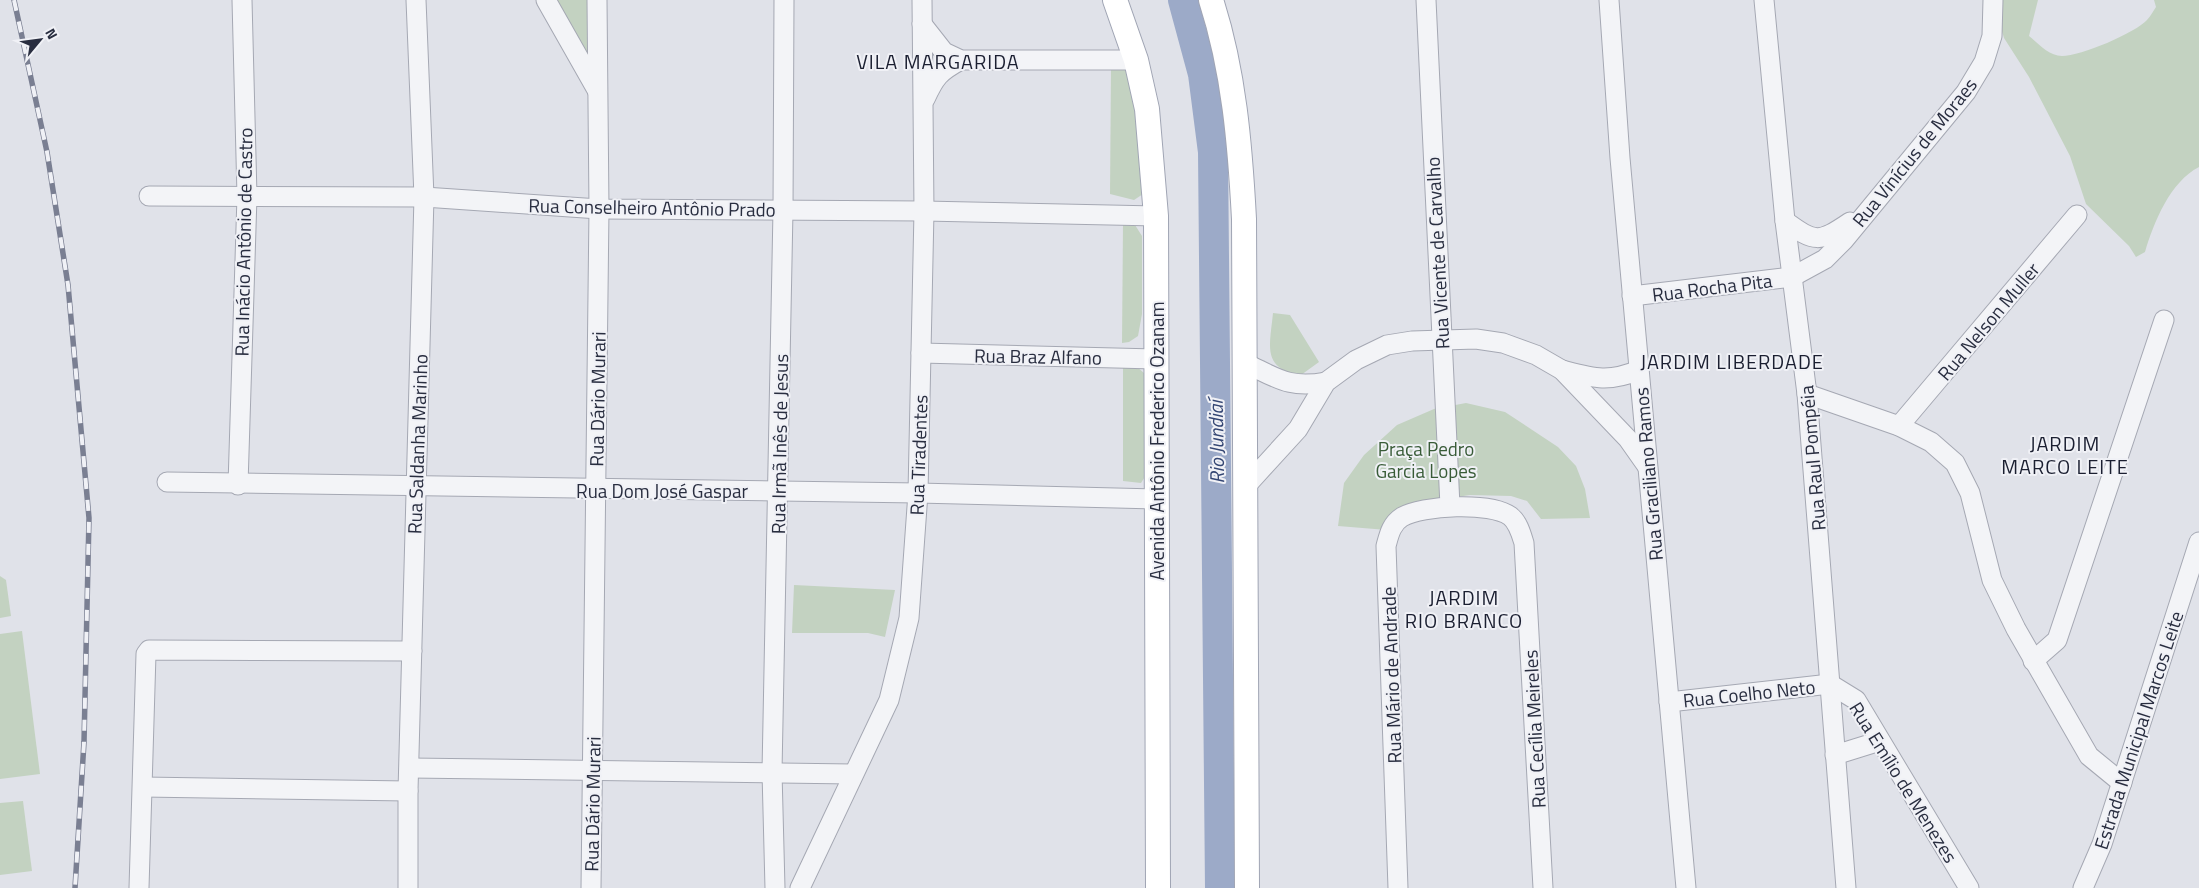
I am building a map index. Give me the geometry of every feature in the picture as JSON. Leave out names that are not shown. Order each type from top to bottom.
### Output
[{"type":"main road","name":"Avenida Antônio Frederico Ozanam","points":[[1115,0],[1136,60],[1147,109],[1156,216],[1158,888]]},
{"type":"main road","points":[[1210,0],[1231,77],[1240,151],[1244,219],[1247,888]]},
{"type":"street","name":"Rua Inácio Antônio de Castro","points":[[238,485],[247,196],[242,0]]},
{"type":"street","name":"Rua Saldanha Marinho","points":[[408,888],[408,791],[424,197],[416,0]]},
{"type":"street","points":[[546,0],[598,92]]},
{"type":"street","name":"Rua Dário Murari","points":[[591,888],[599,209],[597,0]]},
{"type":"street","name":"Rua Irmã Inês de Jesus","points":[[775,888],[772,772],[783,210],[784,0]]},
{"type":"street","name":"Rua Tiradentes","points":[[800,888],[852,774],[889,700],[907,627],[918,493],[924,211],[922,0]]},
{"type":"street","name":"Rua Vicente de Carvalho","points":[[1426,0],[1450,506]]},
{"type":"street","name":"Rua Graciliano Ramos","points":[[1610,0],[1620,158],[1686,888]]},
{"type":"street","name":"Rua Raul Pompéia","points":[[1764,0],[1785,221],[1807,394],[1846,888]]},
{"type":"street","name":"Rua Vinícius de Moraes","points":[[1792,277],[1825,259],[1870,209],[1966,92],[1984,62],[1992,36],[1993,0]]},
{"type":"street","points":[[922,24],[944,52],[961,60],[1136,60]]},
{"type":"street","points":[[923,103],[934,79],[942,71],[961,60]]},
{"type":"street","name":"Rua Conselheiro Antônio Prado","points":[[149,196],[424,197],[599,209],[924,211],[1156,216]]},
{"type":"street","points":[[1785,221],[1806,236],[1815,239],[1825,238],[1870,209]]},
{"type":"street","name":"Rua Nelson Muller","points":[[1899,426],[2077,215]]},
{"type":"street","name":"Rua Rocha Pita","points":[[1632,296],[1792,277]]},
{"type":"street","points":[[2033,660],[2057,640],[2164,320]]},
{"type":"street","points":[[1246,486],[1298,429],[1326,382],[1356,360],[1387,345],[1476,339],[1503,343],[1536,355],[1562,370],[1598,379],[1611,379],[1639,370]]},
{"type":"street","name":"Rua Braz Alfano","points":[[921,353],[1155,359]]},
{"type":"street","points":[[1245,363],[1292,385],[1305,386],[1326,382]]},
{"type":"street","points":[[1562,370],[1628,439],[1647,466]]},
{"type":"street","points":[[1807,394],[1899,426],[1931,442],[1955,463],[1970,492],[1992,580],[2033,660],[2089,756],[2122,783]]},
{"type":"street","name":"Rua Dom José Gaspar","points":[[167,482],[416,488],[918,493],[1156,499]]},
{"type":"street","name":"Rua Mário de Andrade","points":[[1398,888],[1386,546],[1390,528],[1400,518],[1416,511],[1450,506]]},
{"type":"street","name":"Rua Cecília Meireles","points":[[1450,506],[1502,511],[1512,516],[1519,527],[1524,542],[1543,888]]},
{"type":"street","name":"Estrada Municipal Marcos Leite","points":[[2083,888],[2102,844],[2199,542]]},
{"type":"street","points":[[140,888],[146,654],[149,650],[155,648],[412,651]]},
{"type":"street","name":"Rua Coelho Neto","points":[[1669,702],[1830,684]]},
{"type":"street","name":"Rua Emílio de Menezes","points":[[1830,684],[1856,700],[1969,888]]},
{"type":"street","points":[[1835,755],[1880,741]]},
{"type":"street","points":[[410,768],[852,774]]},
{"type":"street","points":[[143,787],[408,791]]},
{"type":"green space","points":[[557,0],[591,0],[589,60]]},
{"type":"green space","points":[[1997,0],[2038,0],[2029,36],[2048,52],[2062,56],[2094,48],[2120,37],[2141,25],[2150,17],[2156,7],[2154,0],[2199,0],[2199,167],[2180,182],[2164,204],[2145,252],[2136,257],[2129,246],[2086,204],[2070,156],[2029,77],[2004,38],[1997,15]]},
{"type":"green space","points":[[1111,66],[1125,70],[1131,76],[1140,124],[1143,194],[1134,200],[1110,194]]},
{"type":"green space","points":[[1123,224],[1135,225],[1142,236],[1142,314],[1138,336],[1129,342],[1122,343]]},
{"type":"green space","points":[[1273,313],[1290,315],[1319,362],[1301,375],[1288,372],[1279,367],[1274,361],[1270,345]]},
{"type":"green space","points":[[1123,367],[1137,367],[1144,373],[1146,475],[1141,483],[1123,481]]},
{"type":"green space","name":"Praça Pedro Garcia Lopes","points":[[1466,403],[1505,412],[1558,447],[1576,466],[1585,489],[1590,518],[1541,519],[1527,501],[1511,496],[1470,495],[1423,502],[1387,530],[1338,526],[1344,483],[1364,455],[1397,425],[1434,409]]},
{"type":"green space","points":[[0,576],[6,580],[11,616],[0,618]]},
{"type":"green space","points":[[794,585],[895,590],[885,637],[868,633],[792,633]]},
{"type":"green space","points":[[22,631],[40,774],[0,779],[0,634]]},
{"type":"green space","points":[[23,801],[32,871],[0,875],[0,803]]},
{"type":"waterway","name":"Rio Jundiaí","points":[[1183,0],[1203,74],[1213,152],[1220,888]]},
{"type":"railway","points":[[14,0],[47,152],[68,285],[89,518],[84,742],[75,888]]},
{"type":"district","name":"VILA MARGARIDA","points":[[938,61]]},
{"type":"district","name":"JARDIM LIBERDADE","points":[[1732,361]]},
{"type":"district","name":"JARDIM MARCO LEITE","points":[[2065,454]]},
{"type":"district","name":"JARDIM RIO BRANCO","points":[[1464,608]]}]
